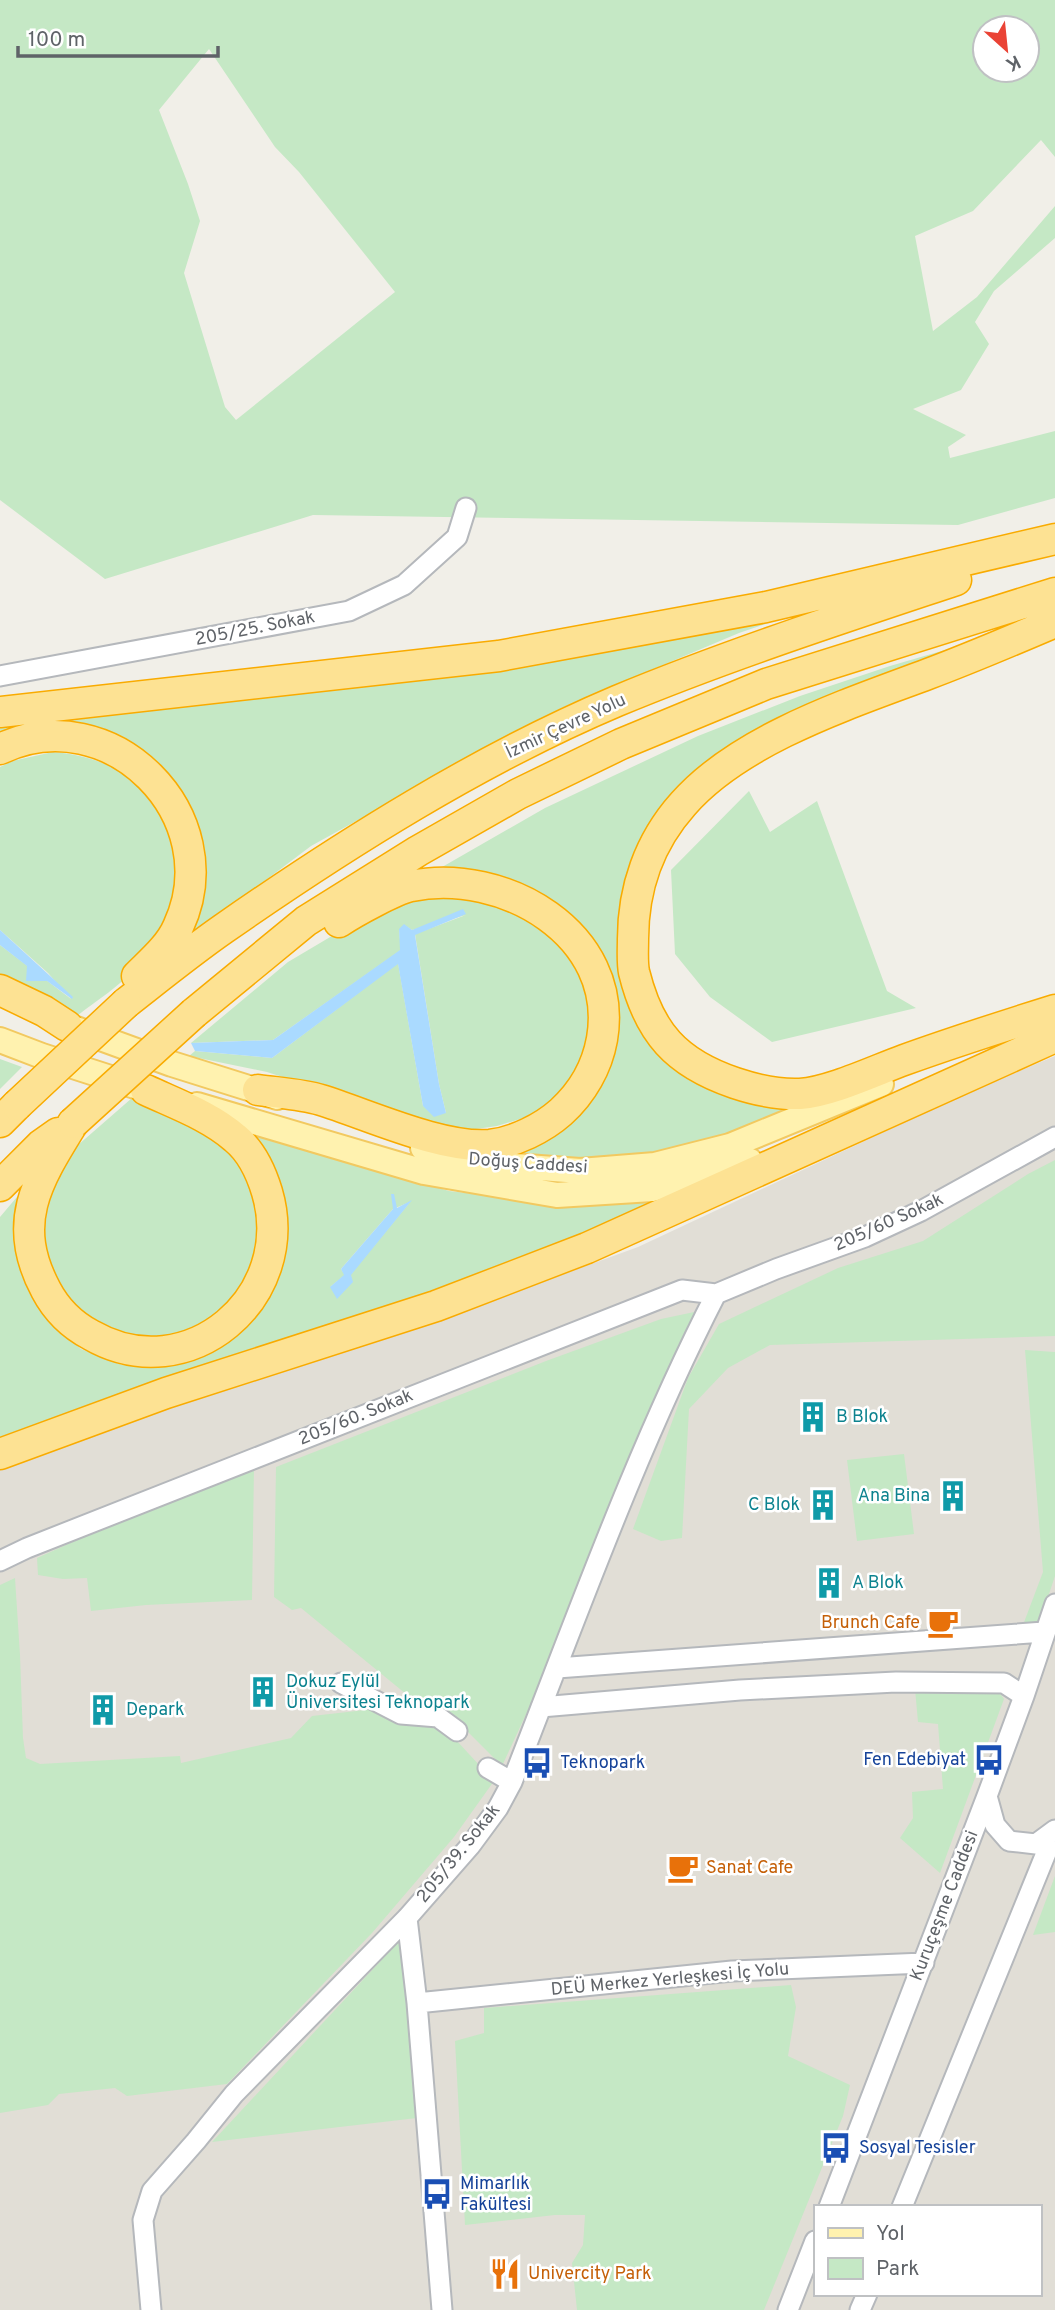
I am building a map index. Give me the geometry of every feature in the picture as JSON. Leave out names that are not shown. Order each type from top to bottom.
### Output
[{"type":"highway","points":[[0,712],[499,656],[766,607],[1055,539]]},
{"type":"highway","name":"İzmir Çevre Yolu","points":[[6,1113],[126,1003],[221,930],[429,797],[514,750],[615,702],[758,646],[1055,547]]},
{"type":"highway","points":[[0,1186],[41,1145],[73,1123],[194,1013],[306,920],[518,794],[621,744],[766,684],[1055,593]]},
{"type":"highway","points":[[1055,622],[960,662],[833,710],[734,758],[683,803],[657,839],[641,874],[633,916],[633,968],[643,1007],[660,1035],[684,1059],[708,1074],[757,1091],[803,1094],[829,1088],[940,1047],[1055,1010]]},
{"type":"highway","points":[[0,749],[14,743],[50,736],[87,740],[122,755],[145,771],[161,787],[176,812],[187,836],[190,895],[178,929],[132,982],[126,1003]]},
{"type":"highway","points":[[194,1013],[351,914],[410,887],[464,883],[507,893],[535,907],[561,926],[583,951],[603,997],[605,1023],[600,1050],[590,1075],[574,1100],[551,1121],[520,1137],[491,1145],[458,1143],[318,1099],[258,1090]]},
{"type":"highway","points":[[0,990],[44,1011],[67,1026]]},
{"type":"highway","points":[[0,1454],[166,1393],[436,1306],[587,1248],[1055,1037]]},
{"type":"highway","points":[[73,1123],[37,1186],[30,1210],[32,1257],[49,1295],[63,1314],[83,1331],[105,1343],[129,1351],[154,1353],[201,1341],[221,1329],[240,1312],[257,1289],[274,1234],[271,1204],[263,1178],[250,1154],[236,1138],[212,1121],[146,1090]]},
{"type":"main road","name":"Doğuş Caddesi","points":[[0,1005],[172,1064],[258,1090],[373,1133],[474,1163],[580,1171],[655,1165],[730,1146],[1000,1037],[1055,1020]]},
{"type":"main road","name":"Doğuş Caddesi","points":[[0,1040],[146,1090],[424,1172],[557,1195],[652,1189],[729,1170],[992,1058],[1055,1037]]},
{"type":"street","name":"205/25. Sokak","points":[[0,676],[349,611],[404,585],[457,537],[466,508]]},
{"type":"street","name":"205/60 Sokak","points":[[716,1294],[865,1237],[921,1212],[1055,1137]]},
{"type":"street","name":"205/60. Sokak","points":[[0,1561],[27,1548],[682,1290],[716,1294]]},
{"type":"street","name":"205/39. Sokak","points":[[150,2310],[143,2220],[152,2190],[234,2094],[407,1917],[470,1846],[498,1808],[512,1782],[611,1531],[685,1355],[716,1294]]},
{"type":"street","name":"Kuruçeşme Caddesi","points":[[830,2205],[987,1796],[1055,1604]]},
{"type":"street","points":[[557,1668],[1044,1632]]},
{"type":"street","points":[[541,1707],[740,1690],[896,1682],[1003,1683],[1024,1696]]},
{"type":"street","points":[[341,1683],[401,1714],[438,1717],[457,1731]]},
{"type":"street","points":[[488,1768],[512,1782]]},
{"type":"street","points":[[987,1796],[995,1825],[1009,1840],[1036,1844],[1055,1830]]},
{"type":"street","points":[[903,2205],[1055,1830]]},
{"type":"street","points":[[407,1917],[417,2003],[442,2310]]},
{"type":"street","name":"DEÜ Merkez Yerleşkesi İç Yolu","points":[[417,2003],[732,1972],[924,1963]]},
{"type":"street","points":[[788,2310],[814,2244]]},
{"type":"shaded area","points":[[1055,1056],[1055,2310],[0,2310],[0,1468],[132,1417],[479,1305],[638,1247],[961,1096]]},
{"type":"green space","points":[[0,0],[1055,0],[1055,157],[1041,140],[973,211],[915,236],[933,331],[977,297],[1055,206],[1055,238],[994,291],[975,322],[989,344],[961,390],[913,409],[966,435],[948,447],[950,458],[1055,431],[1055,498],[958,525],[313,515],[105,579],[0,500]],"holes":[[[209,49],[275,147],[299,172],[395,292],[236,420],[225,407],[184,273],[200,221],[159,110]]]},
{"type":"green space","points":[[827,603],[739,633],[561,708],[311,846],[184,942],[192,831],[101,742],[0,745],[0,725]]},
{"type":"green space","points":[[1055,618],[715,764],[623,918],[684,1072],[730,1098],[772,1105],[823,1102],[678,1156],[565,1162],[500,1161],[507,1150],[610,1039],[558,916],[423,878],[545,808],[698,736],[800,696],[890,666]]},
{"type":"green space","points":[[53,752],[95,760],[114,768],[145,791],[167,825],[179,867],[175,905],[151,946],[123,980],[77,1016],[0,982],[0,945],[71,999],[48,973],[0,930],[0,767],[12,761]]},
{"type":"green space","points":[[749,791],[770,832],[817,801],[887,991],[916,1008],[772,1042],[710,997],[675,954],[671,870]]},
{"type":"green space","points":[[421,895],[498,902],[558,940],[579,968],[592,1009],[587,1051],[574,1077],[550,1104],[530,1116],[497,1126],[462,1131],[424,1123],[267,1072],[189,1056],[195,1051],[272,1058],[398,963],[423,1106],[446,1113],[415,934],[466,915],[412,930],[404,925],[399,930],[401,950],[273,1040],[191,1043],[288,962],[369,914]]},
{"type":"green space","points":[[0,1059],[22,1067],[0,1089]]},
{"type":"green space","points":[[132,1098],[161,1106],[227,1143],[251,1173],[262,1210],[248,1285],[222,1315],[189,1334],[151,1341],[80,1318],[39,1259],[42,1187],[62,1159]]},
{"type":"green space","points":[[235,1127],[449,1191],[559,1203],[729,1178],[581,1245],[0,1442],[0,1217],[22,1191],[22,1259],[30,1291],[48,1320],[81,1349],[122,1365],[160,1366],[195,1359],[221,1344],[279,1260]],"holes":[[[410,1202],[350,1275],[330,1287],[345,1275],[341,1269],[393,1209]]]},
{"type":"green space","points":[[1055,1160],[1055,1336],[770,1345],[728,1368],[689,1409],[682,1538],[661,1541],[633,1529],[688,1378],[719,1324],[838,1268],[923,1241],[1028,1174]]},
{"type":"green space","points":[[699,1311],[659,1389],[535,1695],[502,1766],[450,1714],[406,1694],[301,1608],[292,1610],[274,1597],[276,1467],[546,1361],[661,1319]]},
{"type":"green space","points":[[1025,1350],[1055,1352],[1055,1576],[1038,1627],[1023,1625],[1043,1572]]},
{"type":"green space","points":[[904,1454],[914,1534],[857,1541],[847,1460]]},
{"type":"green space","points":[[254,1467],[252,1600],[146,1605],[91,1611],[87,1578],[63,1579],[38,1575],[37,1558],[155,1505]]},
{"type":"green space","points":[[15,1578],[23,1738],[26,1758],[40,1764],[180,1756],[181,1763],[291,1738],[312,1716],[374,1709],[444,1727],[494,1781],[454,1837],[372,1933],[227,2084],[127,2096],[115,2088],[59,2094],[48,2105],[0,2113],[0,1585]]},
{"type":"green space","points":[[915,1689],[999,1692],[1004,1699],[940,1873],[900,1838],[913,1818],[912,1792],[943,1789],[938,1724],[918,1722]]},
{"type":"green space","points":[[1055,1876],[1055,1932],[1033,1935]]},
{"type":"green space","points":[[401,1939],[417,2118],[212,2142]]},
{"type":"green space","points":[[791,1985],[796,2007],[788,2056],[850,2085],[843,2116],[764,2310],[577,2310],[572,2263],[583,2245],[585,2215],[555,2215],[465,2225],[455,2041],[484,2033],[484,2008]]},
{"type":"water","points":[[463,909],[466,914],[415,935],[446,1113],[434,1117],[423,1106],[398,964],[272,1058],[195,1051],[191,1043],[273,1040],[400,950],[399,929],[404,924],[412,930]]},
{"type":"water","points":[[0,930],[73,997],[72,999],[47,981],[26,981],[27,966],[0,945]]},
{"type":"water","points":[[391,1194],[394,1194],[397,1208],[412,1200],[351,1275],[353,1282],[337,1299],[330,1287],[344,1275],[341,1269],[393,1209]]},
{"type":"place","name":"B Blok","points":[[813,1417]]},
{"type":"place","name":"Ana Bina","points":[[953,1496]]},
{"type":"place","name":"C Blok","points":[[823,1505]]},
{"type":"place","name":"A Blok","points":[[829,1583]]},
{"type":"place","name":"Brunch Cafe","points":[[943,1623]]},
{"type":"place","name":"Dokuz Eylül Üniversitesi Teknopark","points":[[263,1692]]},
{"type":"place","name":"Depark","points":[[103,1710]]},
{"type":"place","name":"Fen Edebiyat","points":[[989,1760]]},
{"type":"place","name":"Teknopark","points":[[537,1763]]},
{"type":"place","name":"Sanat Cafe","points":[[683,1868]]},
{"type":"place","name":"Sosyal Tesisler","points":[[836,2148]]},
{"type":"place","name":"Mimarlık Fakültesi","points":[[437,2194]]},
{"type":"place","name":"Univercity Park","points":[[505,2274]]}]
